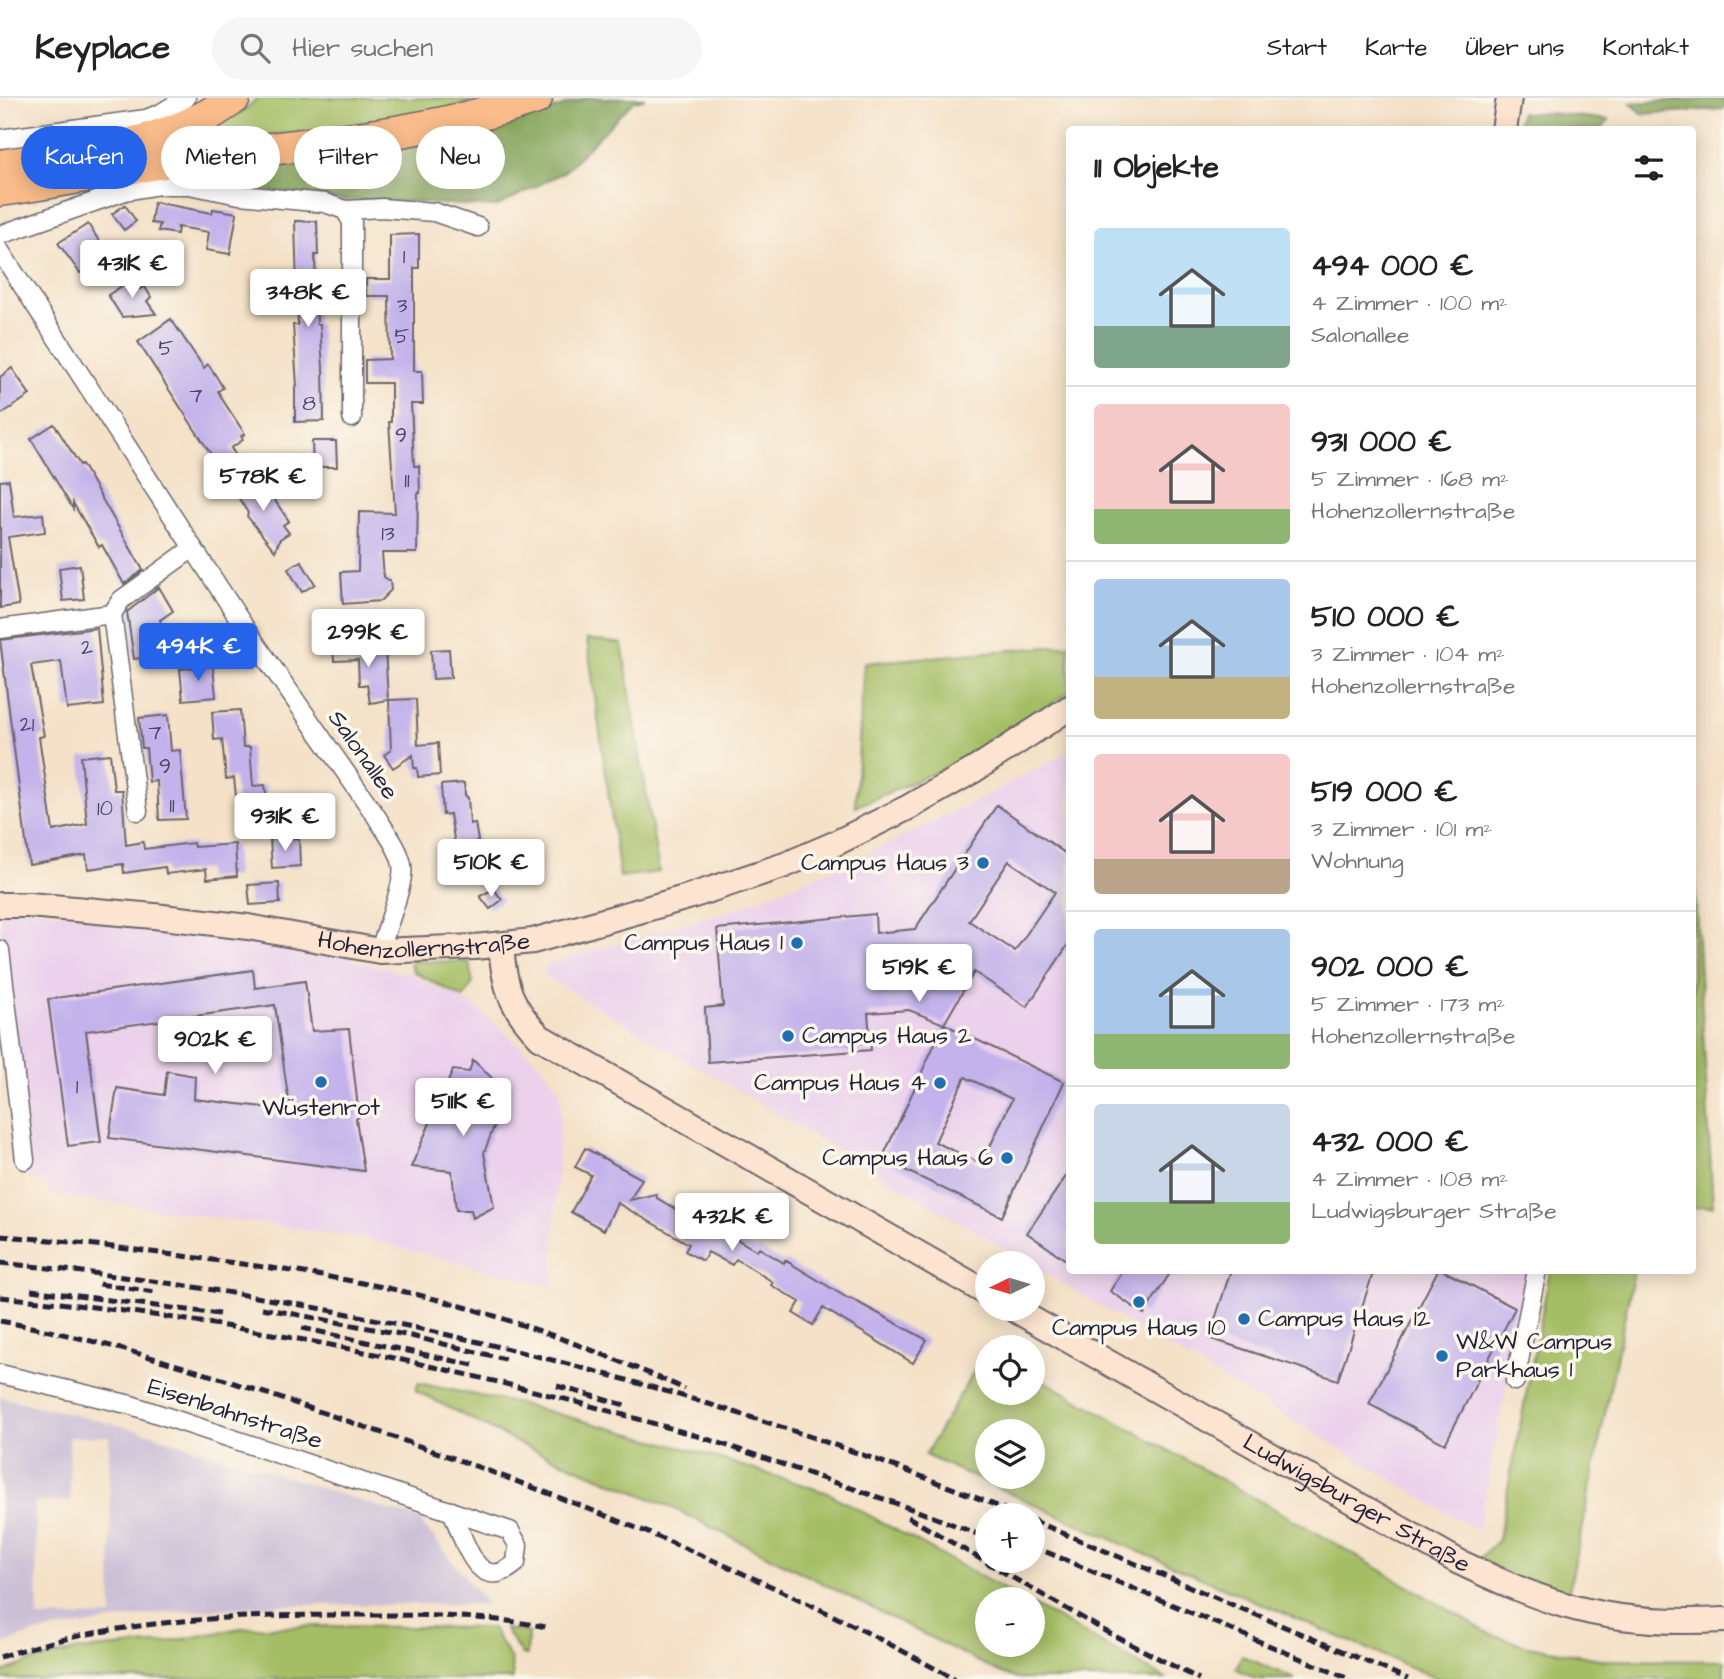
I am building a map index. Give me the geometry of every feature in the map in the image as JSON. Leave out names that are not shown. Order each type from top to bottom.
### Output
[{"type":"highway","points":[[0,166],[158,136],[192,123],[234,98]]},
{"type":"highway","points":[[0,190],[177,160],[332,142],[438,124],[536,98]]},
{"type":"main road","points":[[1505,126],[1509,98]]},
{"type":"main road","name":"Hohenzollernstraße","points":[[0,905],[29,905],[195,920],[373,950],[501,945],[533,941],[688,897],[785,865],[834,844],[974,771],[1066,710]]},
{"type":"main road","points":[[501,945],[510,999],[540,1037],[975,1286]]},
{"type":"main road","name":"Ludwigsburger Straße","points":[[1035,1321],[1459,1562],[1513,1587],[1566,1605],[1638,1619],[1724,1620]]},
{"type":"street","points":[[0,139],[146,119],[186,98]]},
{"type":"street","points":[[0,235],[125,191],[160,185],[190,185],[239,195],[325,203],[345,209],[382,208],[435,212],[478,227]]},
{"type":"street","points":[[345,209],[352,222],[352,418]]},
{"type":"street","name":"Salonallee","points":[[0,251],[192,548],[392,842],[402,865],[402,882],[373,950]]},
{"type":"street","points":[[138,811],[112,614],[121,600],[192,548]]},
{"type":"street","points":[[0,629],[112,614]]},
{"type":"street","points":[[0,950],[24,1160]]},
{"type":"street","points":[[1515,1381],[1536,1274]]},
{"type":"street","name":"Eisenbahnstraße","points":[[0,1374],[131,1405],[452,1511]]},
{"type":"shaded area","points":[[1066,753],[1066,1274],[1528,1274],[1478,1531],[1045,1273],[1045,1251],[1008,1251],[543,975],[546,965],[738,908],[839,867],[994,792]]},
{"type":"shaded area","points":[[0,905],[352,946],[352,960],[410,974],[471,1004],[538,1062],[561,1092],[552,1286],[361,1238],[48,1194],[47,1184],[25,1176],[0,950]]},
{"type":"shaded area","points":[[0,1397],[138,1430],[418,1519],[487,1604],[272,1605],[161,1613],[35,1633],[0,1645]],"holes":[[[109,1436],[112,1616],[38,1618],[35,1502],[70,1501],[69,1437]]]},
{"type":"green space","points":[[258,98],[484,98],[434,113],[344,126],[294,126],[294,133],[280,135],[280,126],[210,126],[244,110]]},
{"type":"green space","points":[[586,98],[645,98],[633,102],[564,172],[496,207],[343,200],[250,189],[280,189],[280,164],[294,163],[294,189],[402,189],[402,146],[416,143],[416,189],[505,189],[505,126],[501,126]]},
{"type":"green space","points":[[1724,98],[1724,109],[1642,114],[1631,103]]},
{"type":"green space","points":[[1521,113],[1551,113],[1609,120],[1604,126],[1516,126]]},
{"type":"green space","points":[[587,639],[622,644],[659,872],[620,877]]},
{"type":"green space","points":[[1066,645],[1066,694],[985,751],[855,807],[864,663]]},
{"type":"green space","points":[[1696,906],[1713,1206],[1696,1208]]},
{"type":"green space","points":[[412,961],[469,962],[473,983],[463,998],[414,972],[410,964]]},
{"type":"green space","points":[[1549,1274],[1633,1274],[1566,1605],[1479,1559],[1498,1540]]},
{"type":"green space","points":[[975,1370],[975,1405],[1045,1405],[1045,1382],[1319,1534],[1492,1635],[1528,1646],[1605,1660],[1724,1661],[1724,1679],[1438,1679],[1140,1552],[1045,1509],[1045,1503],[1031,1503],[1000,1489],[1045,1489],[1045,1419],[975,1419],[975,1478],[925,1455]]},
{"type":"green space","points":[[418,1383],[528,1406],[695,1451],[828,1493],[1000,1587],[975,1587],[975,1657],[1045,1657],[1045,1612],[1166,1679],[1017,1679],[671,1507],[520,1444],[416,1391]]},
{"type":"green space","points":[[241,1628],[492,1628],[511,1660],[513,1679],[0,1679],[0,1673],[32,1661],[79,1650],[163,1643]]},
{"type":"green space","points":[[505,1629],[528,1632],[527,1655],[521,1654]]},
{"type":"green space","points":[[1242,1656],[1295,1679],[1255,1679],[1236,1668]]},
{"type":"building","points":[[154,202],[212,213],[213,209],[237,213],[230,254],[206,250],[209,232],[178,227],[177,234],[158,231],[160,224],[151,223]]},
{"type":"building","points":[[125,205],[136,221],[124,230],[112,214]]},
{"type":"building","points":[[295,221],[317,221],[317,324],[320,324],[324,421],[295,422],[297,386],[293,325],[298,325]]},
{"type":"building","points":[[88,224],[111,259],[92,272],[89,267],[80,273],[58,243]]},
{"type":"building","points":[[419,234],[419,268],[414,268],[414,371],[422,371],[423,404],[411,404],[414,466],[419,466],[417,553],[382,553],[384,577],[390,581],[391,590],[380,601],[343,604],[341,572],[358,571],[359,512],[395,513],[389,422],[391,383],[365,383],[365,360],[390,359],[389,296],[366,296],[366,279],[390,279],[390,235]]},
{"type":"building","points":[[133,279],[139,289],[145,287],[151,297],[147,301],[156,314],[122,317],[108,295]]},
{"type":"building","points":[[171,319],[204,368],[208,364],[216,376],[223,388],[218,391],[245,434],[241,436],[243,440],[231,448],[244,468],[232,476],[219,456],[214,459],[138,342]]},
{"type":"building","points":[[12,368],[30,395],[0,415],[0,377]]},
{"type":"building","points":[[54,424],[80,465],[82,464],[143,570],[124,584],[102,545],[99,547],[73,503],[73,509],[31,439]]},
{"type":"building","points":[[312,441],[336,441],[337,467],[313,467]]},
{"type":"building","points":[[245,478],[256,494],[260,491],[263,495],[268,491],[289,521],[283,525],[289,533],[280,539],[275,551],[247,516],[248,513],[232,487]]},
{"type":"building","points":[[9,480],[14,517],[43,514],[45,532],[8,537],[19,605],[0,608],[0,481]]},
{"type":"building","points":[[301,561],[315,584],[302,592],[288,569]]},
{"type":"building","points":[[80,565],[84,599],[63,601],[59,568]]},
{"type":"building","points":[[159,587],[173,611],[160,620],[168,655],[134,659],[127,612]]},
{"type":"building","points":[[97,628],[104,705],[67,709],[61,661],[31,665],[44,736],[39,737],[53,831],[87,824],[81,757],[110,754],[114,790],[122,790],[126,845],[143,842],[144,849],[193,843],[194,847],[235,844],[237,876],[207,879],[206,869],[166,874],[165,867],[124,873],[123,864],[88,869],[86,855],[29,865],[0,640]]},
{"type":"building","points":[[353,646],[357,653],[357,650],[385,648],[388,700],[370,703],[367,685],[359,685],[358,660],[334,661],[333,647]]},
{"type":"building","points":[[449,649],[451,678],[433,679],[431,650]]},
{"type":"building","points":[[213,666],[216,697],[183,700],[180,669]]},
{"type":"building","points":[[416,699],[418,745],[438,743],[440,775],[418,777],[413,755],[393,768],[384,755],[391,750],[389,700]]},
{"type":"building","points":[[240,710],[243,747],[250,747],[253,786],[265,785],[268,810],[238,814],[234,778],[226,779],[222,739],[214,740],[212,712]]},
{"type":"building","points":[[168,715],[171,751],[180,750],[186,819],[159,820],[157,781],[149,782],[146,748],[142,748],[139,718]]},
{"type":"building","points":[[464,783],[470,824],[475,823],[477,855],[457,858],[450,814],[443,815],[441,785]]},
{"type":"building","points":[[997,805],[1066,854],[1066,948],[1027,1007],[974,972],[944,1024],[909,1010],[868,1013],[871,1050],[708,1062],[705,1008],[723,1006],[717,929],[875,914],[876,933],[915,929]],"holes":[[[1009,861],[1055,892],[1015,951],[969,921]]]},
{"type":"building","points":[[299,838],[300,866],[272,868],[270,839]]},
{"type":"building","points":[[279,883],[280,903],[250,905],[248,885]]},
{"type":"building","points":[[494,889],[502,900],[490,909],[480,896]]},
{"type":"building","name":"Wüstenrot","points":[[253,970],[255,988],[305,981],[312,1031],[349,1029],[359,1117],[356,1119],[364,1171],[109,1138],[117,1088],[164,1095],[167,1071],[195,1076],[194,1099],[290,1110],[275,1005],[86,1031],[101,1142],[68,1146],[48,999]]},
{"type":"building","points":[[944,1024],[1064,1082],[1002,1217],[882,1159]],"holes":[[[965,1077],[1012,1099],[982,1164],[935,1142]]]},
{"type":"building","points":[[473,1060],[495,1081],[487,1102],[499,1113],[484,1153],[494,1207],[473,1218],[471,1210],[456,1210],[452,1171],[411,1167],[453,1070],[469,1072]]},
{"type":"building","points":[[585,1148],[642,1179],[630,1200],[656,1194],[657,1198],[677,1210],[683,1209],[685,1214],[701,1223],[705,1215],[722,1225],[720,1229],[757,1251],[759,1248],[784,1263],[785,1260],[849,1299],[927,1340],[913,1363],[823,1308],[813,1325],[793,1313],[800,1302],[771,1285],[773,1282],[736,1259],[732,1265],[708,1252],[703,1261],[685,1251],[689,1244],[617,1203],[604,1230],[571,1212],[591,1175],[575,1167]]},
{"type":"building","points":[[1066,1176],[1066,1260],[1027,1233]]},
{"type":"building","name":"Campus Haus 10","points":[[1121,1274],[1169,1274],[1144,1314],[1110,1291]]},
{"type":"building","points":[[1230,1274],[1373,1274],[1338,1380],[1209,1338]]},
{"type":"building","name":"W&W Campus Parkhaus 1","points":[[1436,1274],[1450,1274],[1515,1308],[1445,1444],[1369,1404]]},
{"type":"railway","points":[[0,1236],[72,1242],[224,1262],[394,1289],[461,1306],[547,1333],[685,1389]]},
{"type":"railway","points":[[0,1263],[131,1278],[262,1298],[392,1323],[520,1352],[648,1386],[774,1425],[899,1468],[989,1503]]},
{"type":"railway","points":[[99,1284],[155,1292]]},
{"type":"railway","points":[[31,1290],[219,1314]]},
{"type":"railway","points":[[0,1297],[170,1317],[255,1331],[507,1384],[713,1441],[975,1533]]},
{"type":"railway","points":[[262,1308],[411,1336],[505,1359]]},
{"type":"railway","points":[[0,1321],[90,1341],[180,1366],[509,1478],[736,1570],[810,1604],[954,1679]]},
{"type":"railway","points":[[302,1328],[473,1365]]},
{"type":"railway","points":[[557,1386],[625,1405]]},
{"type":"railway","points":[[908,1517],[1105,1631],[1199,1679]]},
{"type":"railway","points":[[1045,1525],[1408,1679]]},
{"type":"railway","points":[[1045,1551],[1349,1679]]},
{"type":"railway","points":[[0,1657],[87,1634],[221,1618],[311,1615],[428,1616],[499,1620],[546,1627]]},
{"type":"place","name":"Campus Haus 3","points":[[983,863]]},
{"type":"place","name":"Campus Haus 1","points":[[797,943]]},
{"type":"place","name":"Campus Haus 2","points":[[788,1036]]},
{"type":"place","name":"Wüstenrot","points":[[321,1082]]},
{"type":"place","name":"Campus Haus 4","points":[[940,1083]]},
{"type":"place","name":"Campus Haus 6","points":[[1007,1158]]},
{"type":"place","name":"Campus Haus 10","points":[[1139,1302]]},
{"type":"place","name":"Campus Haus 12","points":[[1244,1319]]},
{"type":"place","name":"W&W Campus Parkhaus 1","points":[[1442,1356]]}]
